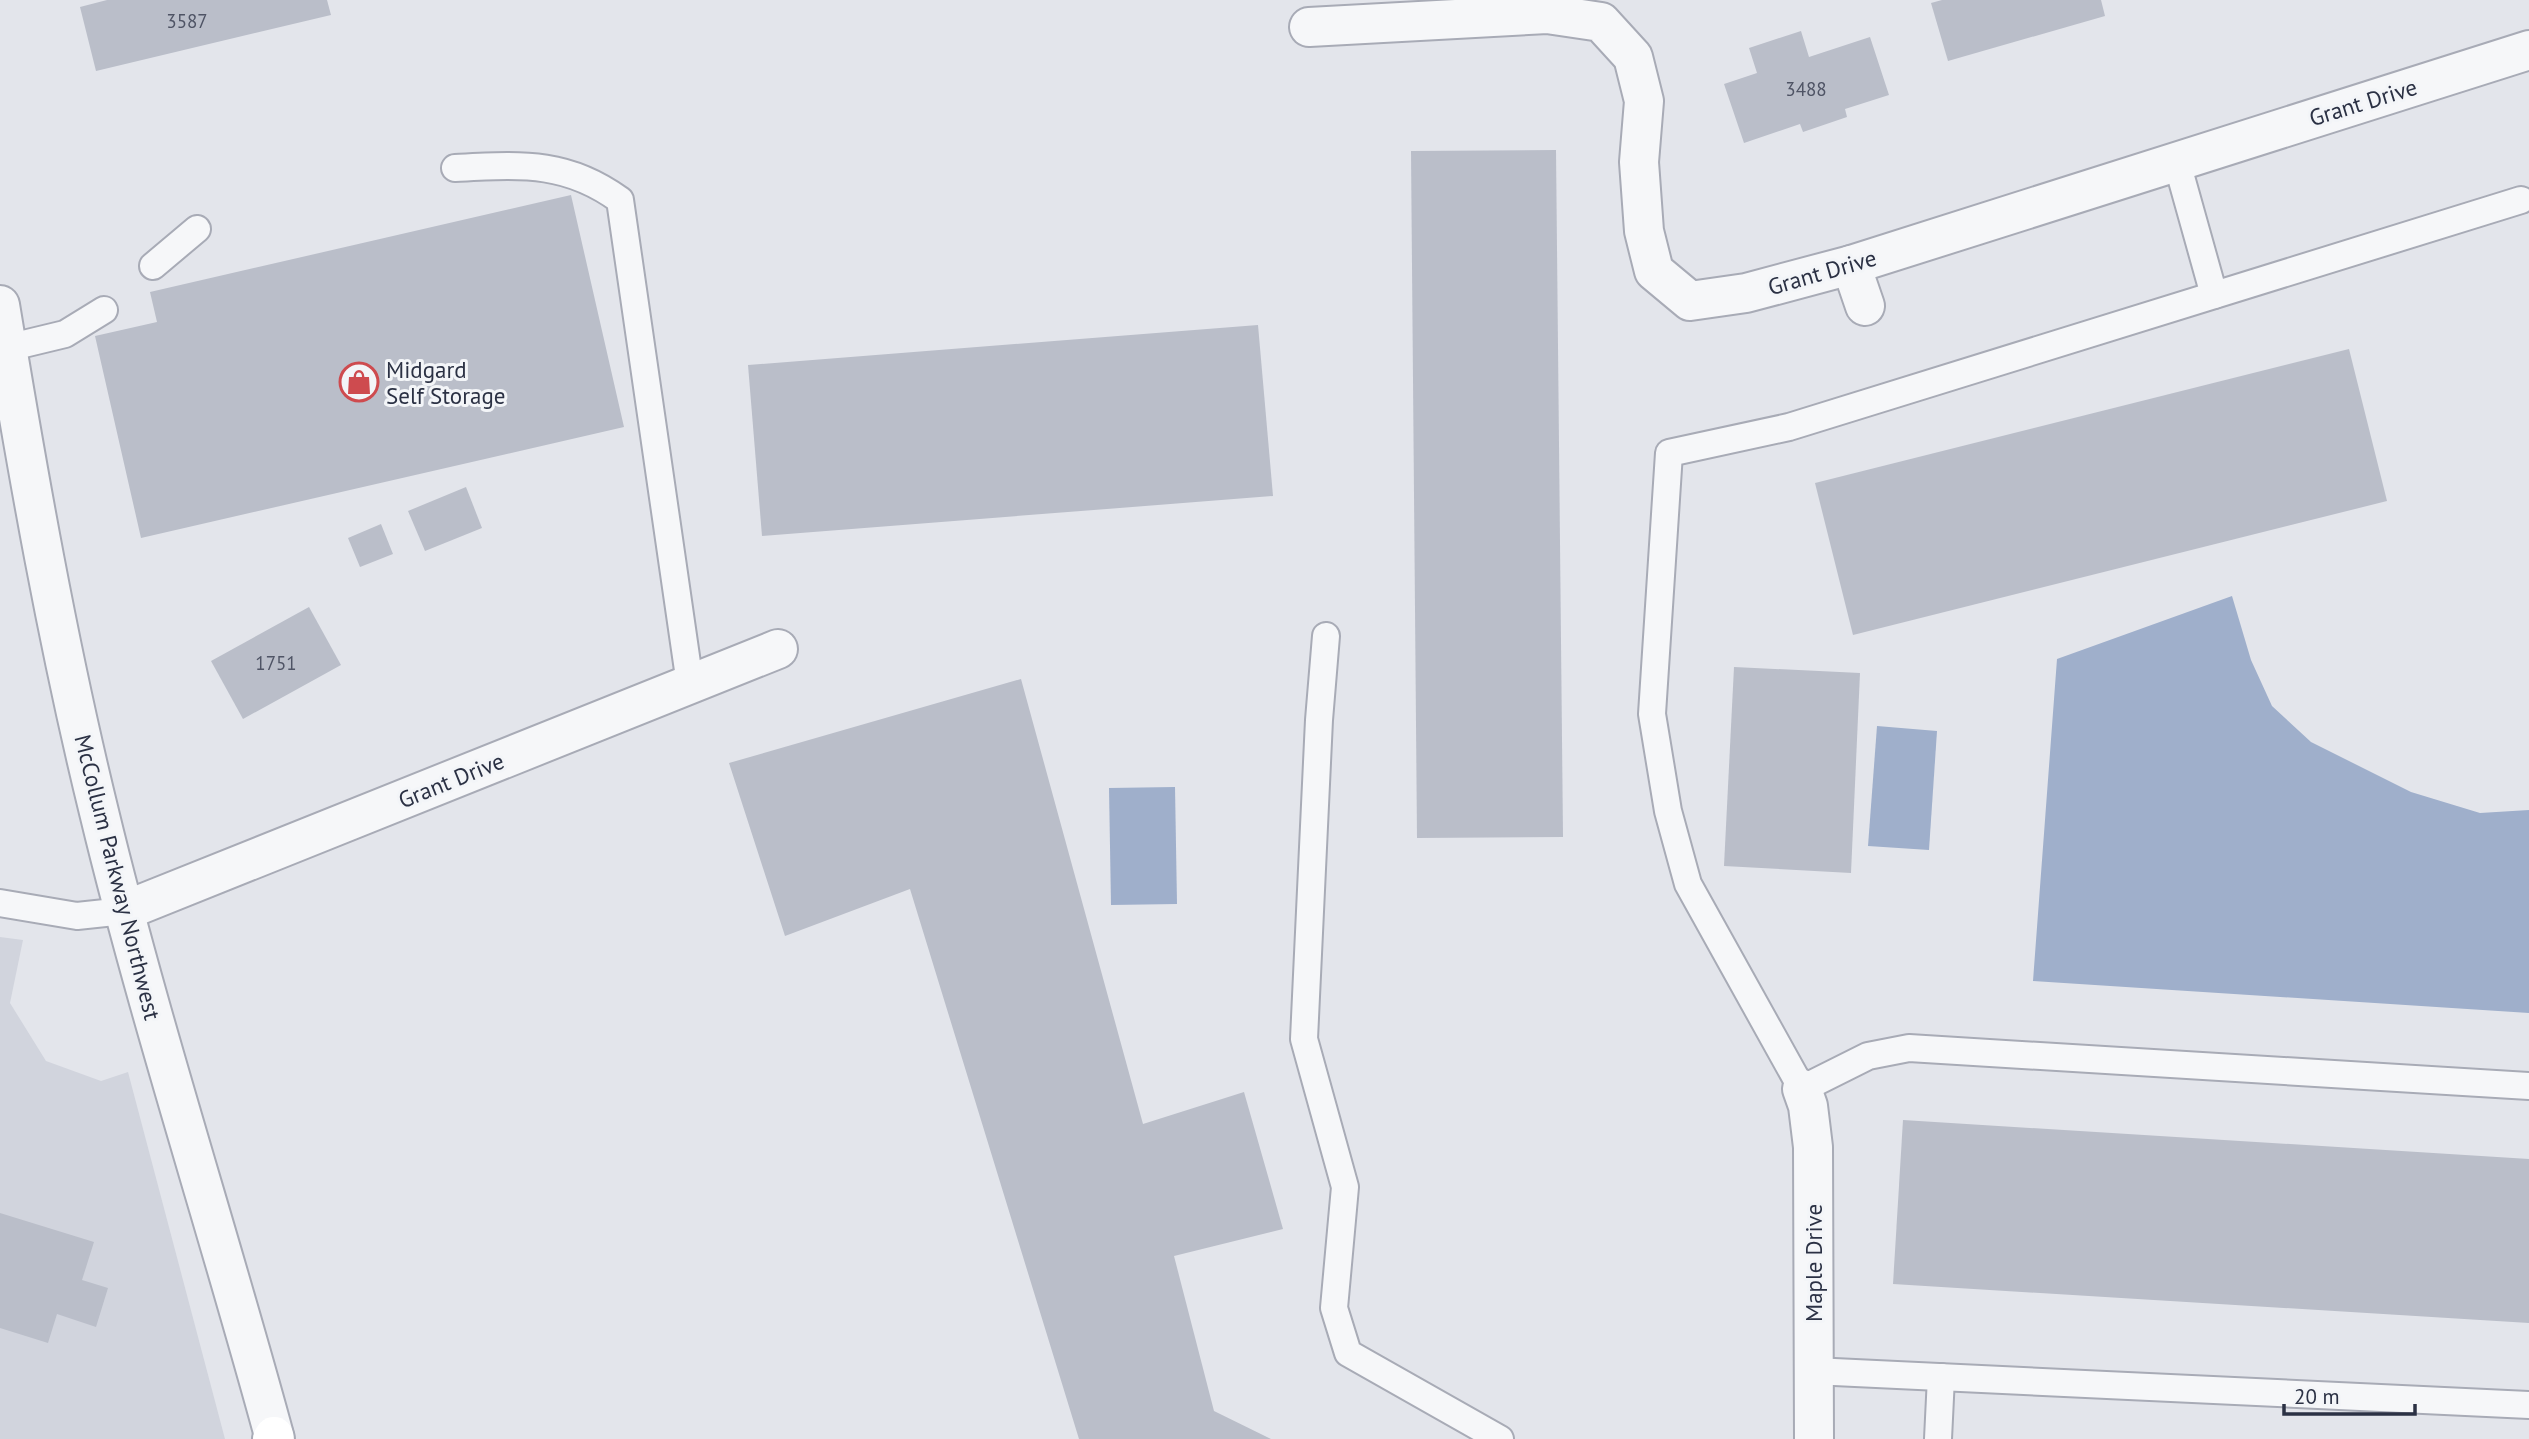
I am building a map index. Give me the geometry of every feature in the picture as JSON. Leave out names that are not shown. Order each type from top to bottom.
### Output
[{"type":"street","name":"Grant Drive","points":[[1309,27],[1547,13],[1601,22],[1633,57],[1644,101],[1639,162],[1644,231],[1654,271],[1690,301],[1746,293],[1851,265],[2176,159],[2529,50]]},
{"type":"street","points":[[1851,265],[1865,306]]},
{"type":"street","name":"McCollum Parkway Northwest","points":[[0,305],[4,349],[71,687],[124,911],[274,1438]]},
{"type":"street","name":"Grant Drive","points":[[124,911],[778,649]]},
{"type":"street","name":"Maple Drive","points":[[1802,1089],[1808,1106],[1813,1147],[1814,1439]]},
{"type":"lane","points":[[2176,159],[2214,295]]},
{"type":"lane","points":[[455,168],[521,165],[580,175],[620,200],[690,684]]},
{"type":"lane","points":[[2521,200],[1789,427],[1669,453],[1652,714],[1668,811],[1688,884],[1802,1089],[1867,1056],[1909,1048],[2529,1086]]},
{"type":"lane","points":[[153,266],[197,229]]},
{"type":"lane","points":[[4,349],[65,334],[104,310]]},
{"type":"lane","points":[[1326,636],[1317,747],[1304,1039],[1345,1187],[1334,1308],[1348,1353],[1500,1439]]},
{"type":"lane","points":[[0,903],[77,916],[124,911]]},
{"type":"lane","points":[[1813,1371],[2529,1405]]},
{"type":"lane","points":[[1938,1439],[1941,1377]]},
{"type":"shaded area","points":[[0,937],[23,940],[10,1003],[46,1061],[101,1081],[128,1072],[225,1439],[0,1439]]},
{"type":"water","points":[[2232,596],[2251,660],[2272,706],[2311,742],[2411,792],[2480,813],[2529,810],[2529,1013],[2033,981],[2057,659]]},
{"type":"water","points":[[1877,726],[1937,731],[1929,850],[1868,846]]},
{"type":"water","points":[[1175,787],[1177,904],[1111,905],[1109,788]]},
{"type":"building","points":[[107,0],[327,0],[331,15],[96,71],[80,7]]},
{"type":"building","points":[[1942,0],[2101,0],[2105,16],[1948,61],[1931,3]]},
{"type":"building","points":[[1801,31],[1809,57],[1870,37],[1889,95],[1845,109],[1847,117],[1803,132],[1800,124],[1744,143],[1724,84],[1757,73],[1749,48]]},
{"type":"building","points":[[1556,150],[1563,837],[1417,838],[1411,151]]},
{"type":"building","name":"Midgard Self Storage","points":[[571,195],[624,427],[141,538],[95,336],[157,322],[150,292]]},
{"type":"building","points":[[1258,325],[1273,496],[762,536],[748,365]]},
{"type":"building","points":[[2349,349],[2387,501],[1853,635],[1815,483]]},
{"type":"building","points":[[466,487],[482,528],[425,551],[408,511]]},
{"type":"building","points":[[381,524],[393,554],[360,567],[348,538]]},
{"type":"building","points":[[309,607],[341,665],[243,719],[211,661]]},
{"type":"building","points":[[1734,667],[1860,673],[1851,873],[1724,866]]},
{"type":"building","points":[[1021,679],[1143,1124],[1244,1092],[1283,1229],[1174,1256],[1214,1411],[1271,1439],[1079,1439],[910,889],[785,936],[729,763]]},
{"type":"building","points":[[1903,1120],[2529,1159],[2529,1323],[1893,1284]]},
{"type":"building","points":[[0,1213],[94,1242],[82,1280],[108,1288],[96,1327],[57,1314],[48,1343],[0,1328]]},
{"type":"place","name":"Midgard Self Storage","points":[[359,382]]}]
